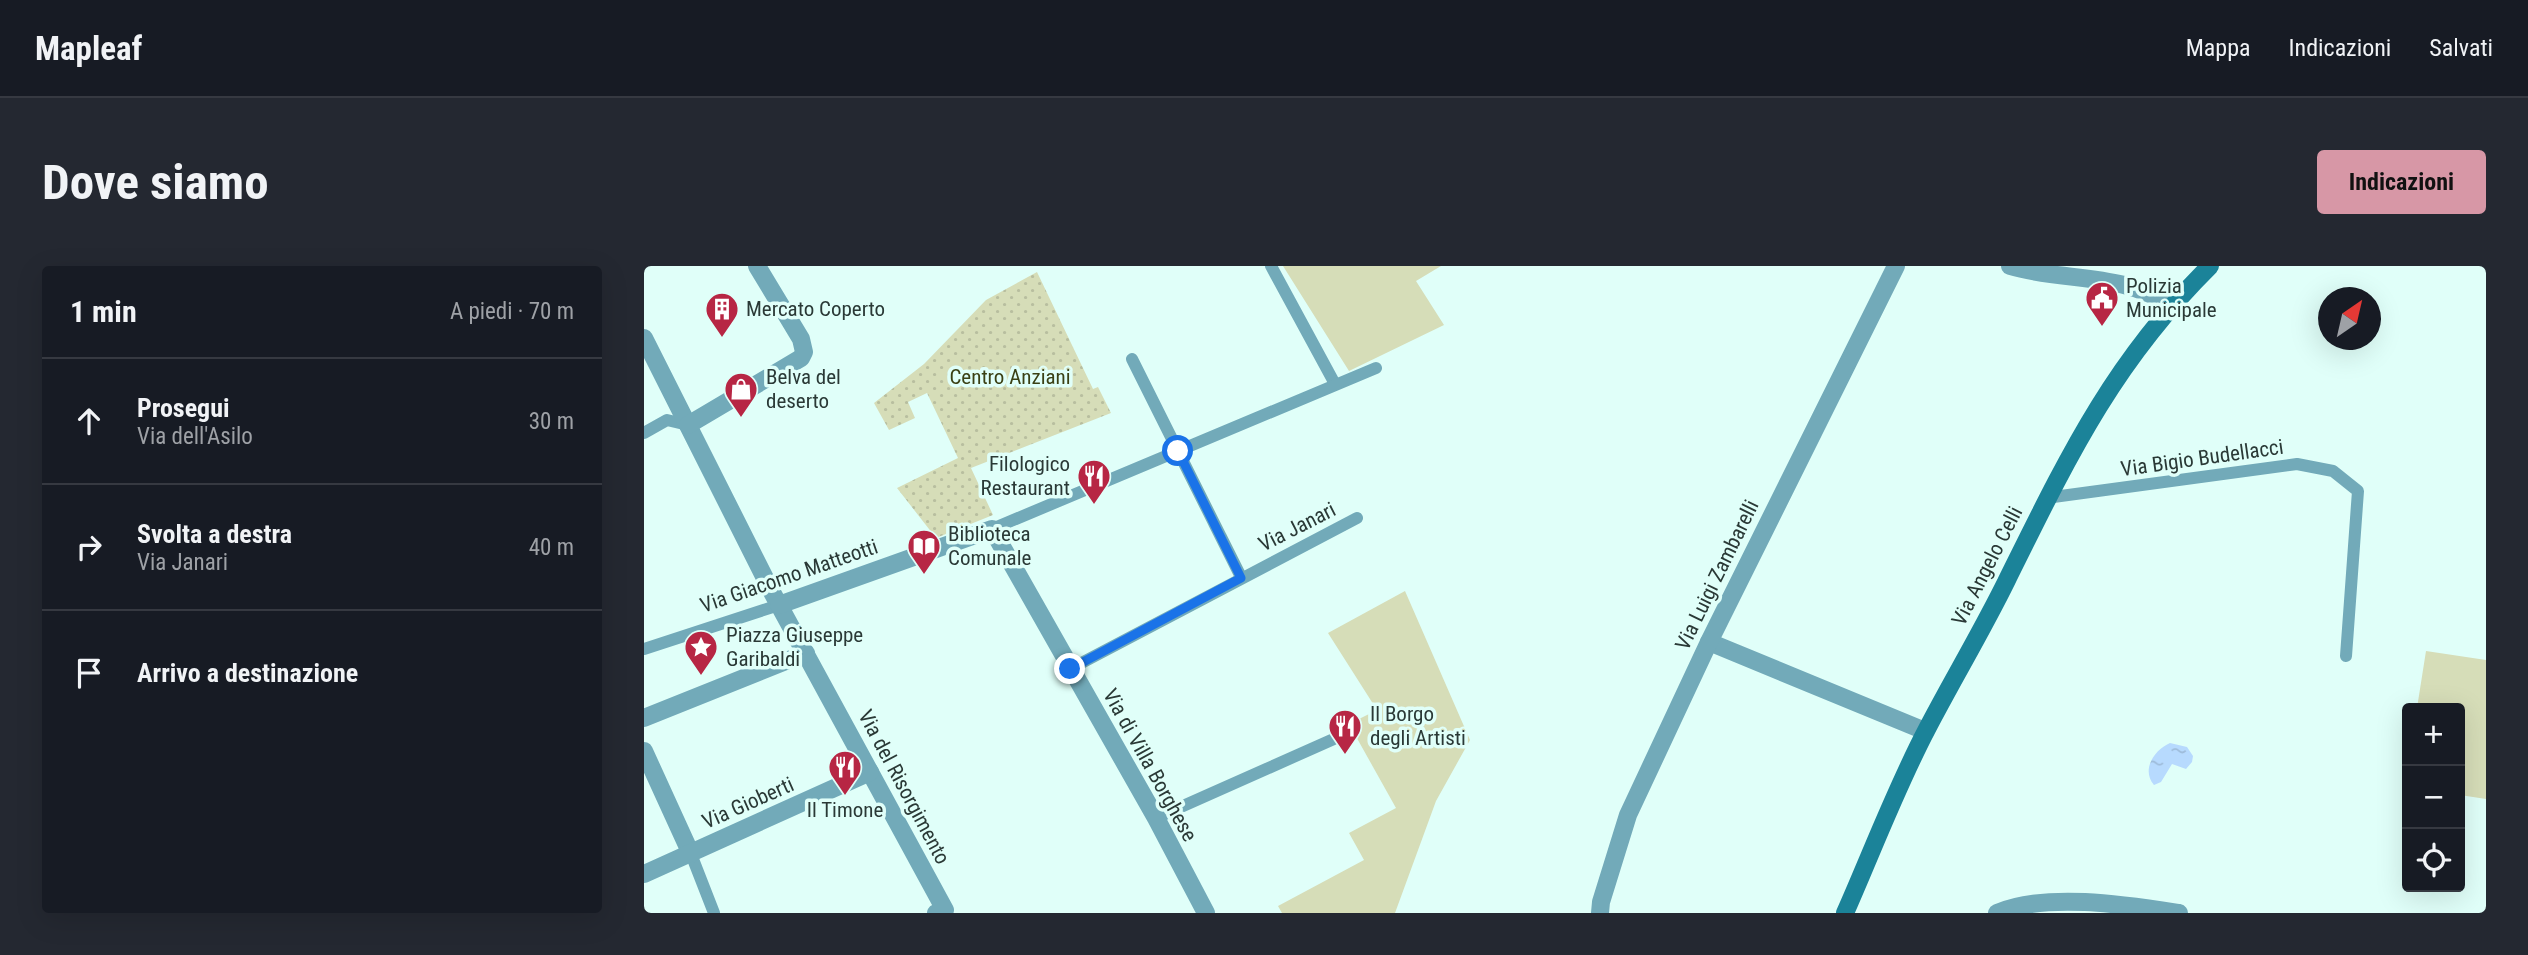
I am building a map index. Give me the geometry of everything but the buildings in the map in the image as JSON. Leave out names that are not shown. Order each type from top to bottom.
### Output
[{"type":"main road","name":"Via Angelo Celli","points":[[1845,913],[1925,732],[2006,582],[2046,498],[2102,398],[2170,306],[2210,266]]},
{"type":"street","points":[[688,425],[800,358],[804,352],[801,339],[757,266]]},
{"type":"street","name":"Via Luigi Zambarelli","points":[[1600,913],[1628,815],[1709,642],[1896,266]]},
{"type":"street","points":[[2010,266],[2125,285],[2156,296],[2170,306]]},
{"type":"street","name":"Via del Risorgimento","points":[[644,338],[779,605],[870,772],[940,911]]},
{"type":"street","name":"Via Giacomo Matteotti","points":[[779,605],[992,529]]},
{"type":"street","name":"Via di Villa Borghese","points":[[992,529],[1156,818],[1206,913]]},
{"type":"street","points":[[1709,642],[1925,732]]},
{"type":"street","points":[[644,718],[806,653]]},
{"type":"street","points":[[644,751],[691,854]]},
{"type":"street","name":"Via Gioberti","points":[[644,874],[870,772]]},
{"type":"street","points":[[1997,913],[2029,905],[2072,903],[2179,913]]},
{"type":"lane","points":[[1271,266],[1335,384]]},
{"type":"lane","points":[[1132,359],[1241,578]]},
{"type":"lane","name":"Via Giacomo Matteotti","points":[[992,529],[1376,368]]},
{"type":"lane","points":[[644,433],[667,420],[688,425]]},
{"type":"lane","name":"Via Bigio Budellacci","points":[[2046,498],[2297,464],[2333,471],[2358,491],[2346,656]]},
{"type":"lane","name":"Via Janari","points":[[1070,669],[1357,518]]},
{"type":"lane","name":"Via Giacomo Matteotti","points":[[644,649],[779,605]]},
{"type":"lane","points":[[1156,818],[1336,738]]},
{"type":"lane","points":[[691,854],[714,913]]},
{"type":"green space","points":[[1283,266],[1441,266],[1416,281],[1444,325],[1349,371]]},
{"type":"green space","name":"Centro Anziani","points":[[1037,272],[1093,389],[1098,387],[1111,413],[971,468],[993,515],[936,538],[897,488],[958,458],[927,393],[908,402],[915,418],[889,430],[874,403],[924,364],[986,300]]},
{"type":"green space","points":[[1405,591],[1470,740],[1436,801],[1395,913],[1282,913],[1278,906],[1364,860],[1349,833],[1396,808],[1349,724],[1377,710],[1328,633]]},
{"type":"green space","points":[[2426,651],[2486,660],[2486,799],[2465,796],[2465,703],[2418,703]]},
{"type":"water","points":[[2170,743],[2187,747],[2193,756],[2192,762],[2186,769],[2172,764],[2161,782],[2154,785],[2149,773],[2151,761],[2159,750]]},
{"type":"place","name":"Polizia Municipale","points":[[2102,328]]},
{"type":"place","name":"Mercato Coperto","points":[[722,339]]},
{"type":"place","name":"Belva del deserto","points":[[741,419]]},
{"type":"place","name":"Filologico Restaurant","points":[[1094,506]]},
{"type":"place","name":"Biblioteca Comunale","points":[[924,576]]},
{"type":"place","name":"Piazza Giuseppe Garibaldi","points":[[701,677]]},
{"type":"place","name":"Il Borgo degli Artisti","points":[[1345,756]]},
{"type":"place","name":"Il Timone","points":[[845,797]]},
{"type":"route","points":[[1070,669],[1241,578],[1178,451]]}]
